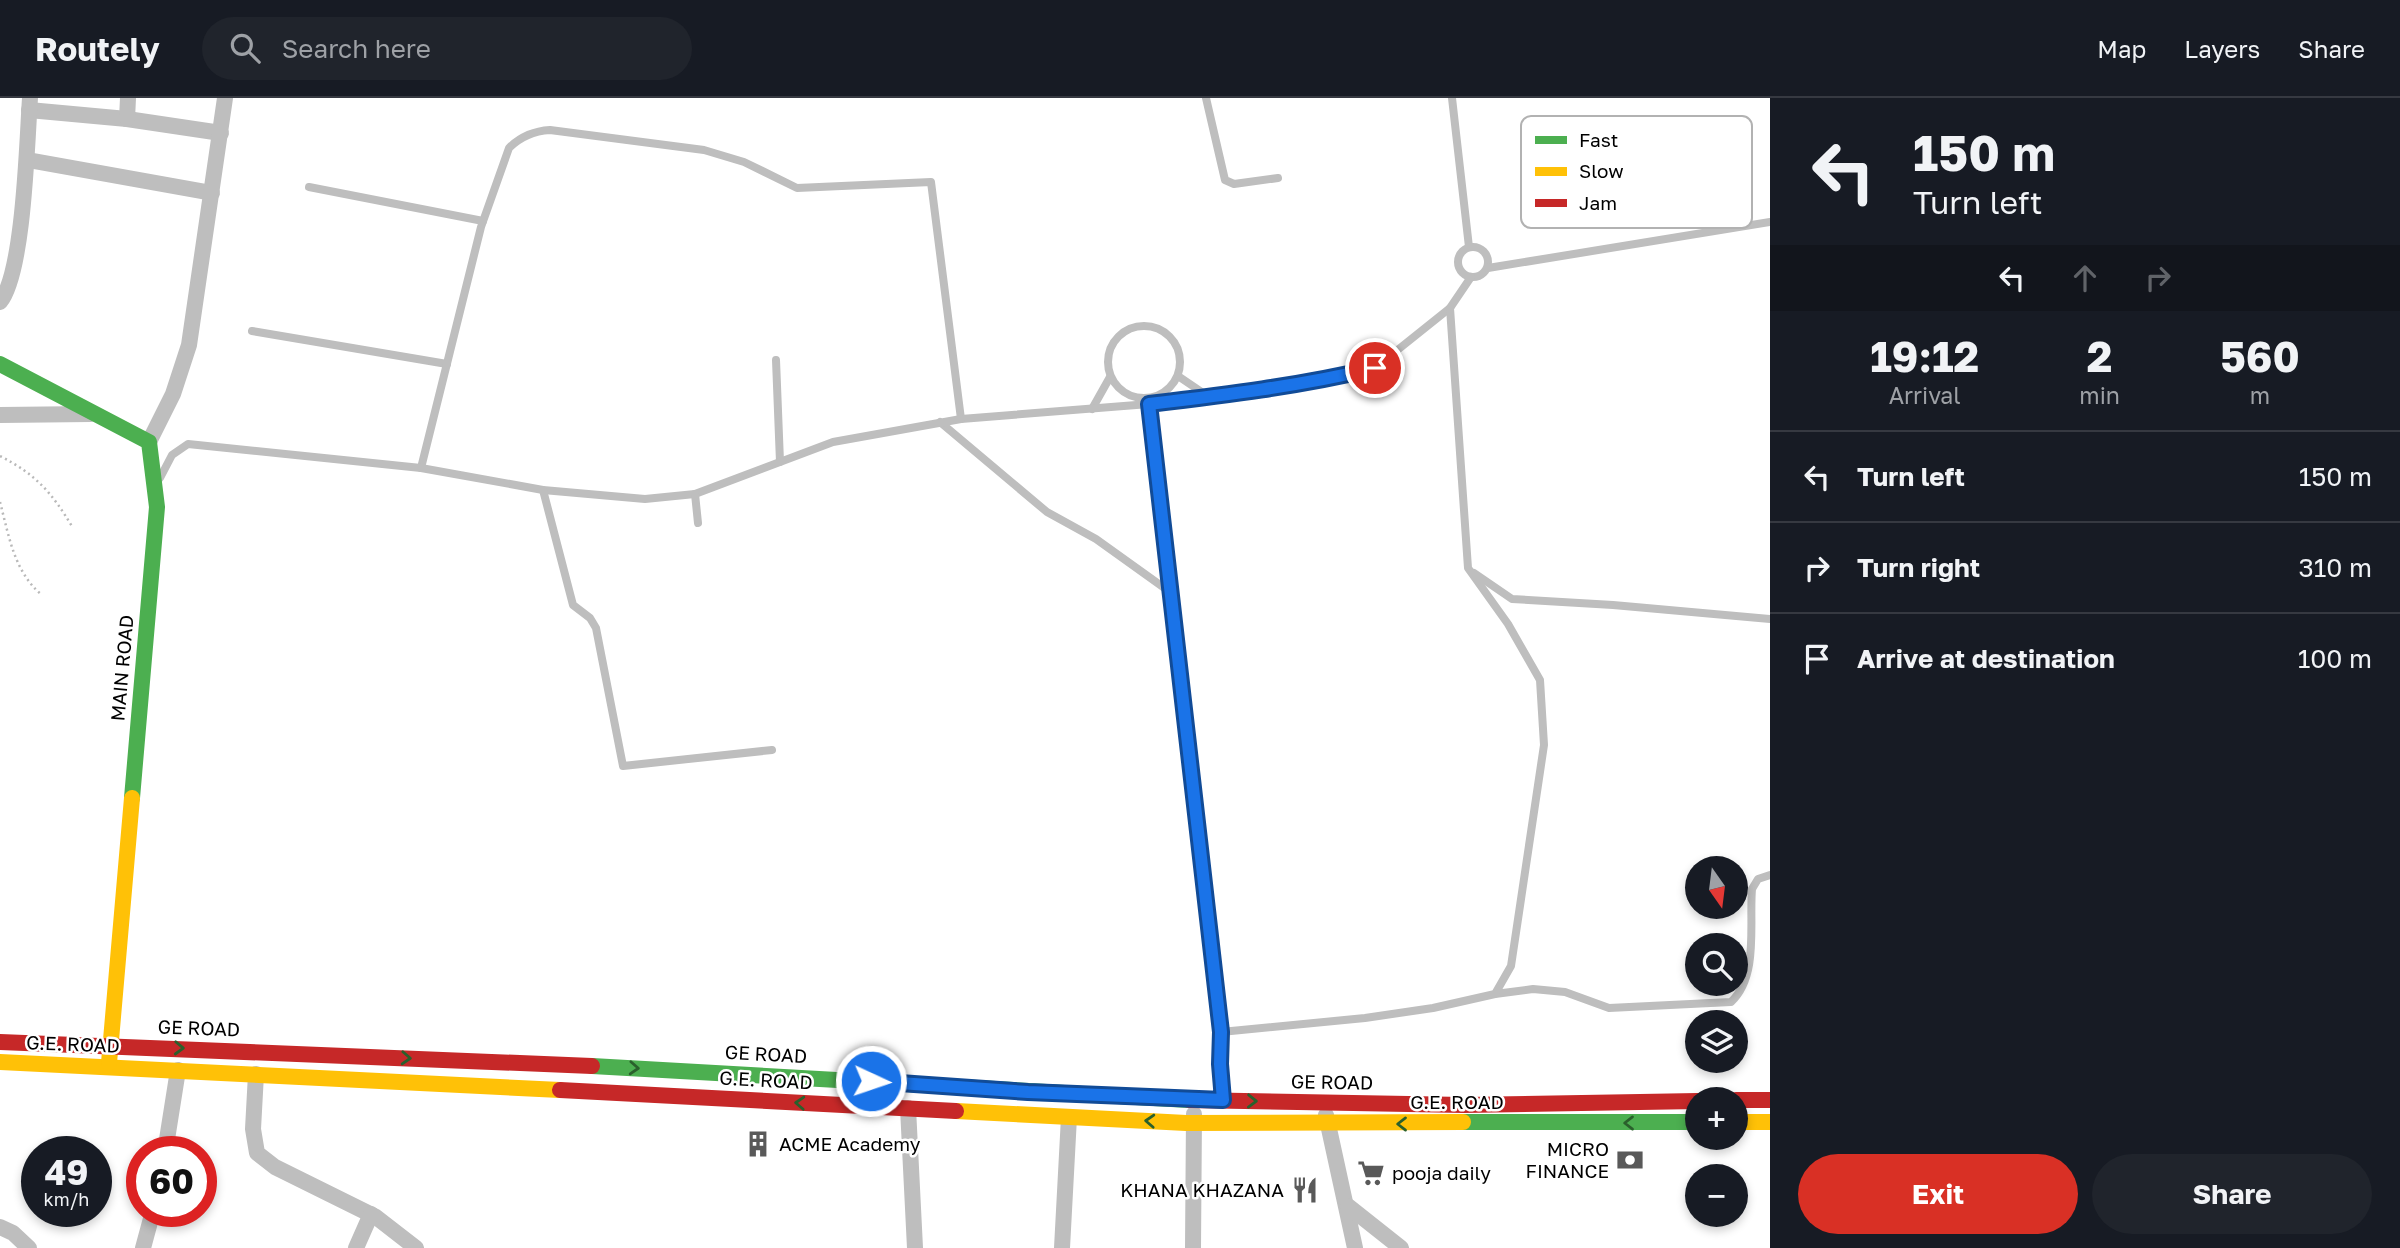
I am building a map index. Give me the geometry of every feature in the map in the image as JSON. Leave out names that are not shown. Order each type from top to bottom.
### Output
[{"type":"main road","points":[[0,364],[149,442]]},
{"type":"main road","name":"MAIN ROAD","points":[[109,1066],[156,521],[149,442]]},
{"type":"main road","name":"GE ROAD","points":[[0,1042],[572,1065],[1195,1100],[1464,1105],[1685,1101]]},
{"type":"main road","name":"G.E. ROAD","points":[[0,1062],[1193,1123],[1685,1122]]},
{"type":"main road","points":[[1748,1100],[1770,1100]]},
{"type":"main road","points":[[1748,1122],[1770,1122]]},
{"type":"street","points":[[69,115],[71,98]]},
{"type":"street","points":[[127,119],[128,98]]},
{"type":"street","points":[[149,442],[173,394],[189,345],[225,98]]},
{"type":"street","points":[[0,302],[6,294],[16,255],[28,160],[29,104],[69,115],[127,119],[221,133]]},
{"type":"street","points":[[28,160],[212,193]]},
{"type":"street","points":[[0,415],[97,414]]},
{"type":"street","points":[[168,1136],[178,1070]]},
{"type":"street","points":[[256,1074],[253,1129],[257,1153],[275,1167],[371,1214],[416,1248]]},
{"type":"street","points":[[1193,1248],[1195,1100]]},
{"type":"street","points":[[1323,1102],[1348,1206],[1355,1248]]},
{"type":"street","points":[[908,1108],[915,1248]]},
{"type":"street","points":[[1062,1248],[1069,1117]]},
{"type":"street","points":[[1348,1206],[1401,1248]]},
{"type":"street","points":[[356,1248],[371,1214]]},
{"type":"street","points":[[0,1227],[13,1233],[29,1248]]},
{"type":"street","points":[[143,1248],[149,1227]]},
{"type":"lane","points":[[1206,98],[1225,180],[1240,184],[1278,178]]},
{"type":"lane","points":[[1452,98],[1469,247]]},
{"type":"lane","points":[[421,468],[483,221],[509,148],[516,141],[536,131],[551,130],[704,150],[744,162],[797,188],[930,182],[961,419]]},
{"type":"lane","points":[[309,187],[483,221]]},
{"type":"lane","points":[[1752,225],[1770,222]]},
{"type":"lane","points":[[1488,268],[1489,258],[1483,250],[1469,247],[1461,253],[1458,263],[1462,272],[1471,277],[1481,275],[1488,268],[1733,228]]},
{"type":"lane","points":[[155,489],[172,455],[188,444],[421,468],[544,490],[645,499],[695,494],[833,442],[940,422],[1209,397],[1272,389],[1375,368],[1450,308],[1471,277]]},
{"type":"lane","points":[[1450,308],[1468,568],[1508,624],[1540,680],[1541,693],[1544,745],[1513,953],[1511,966],[1495,994]]},
{"type":"lane","points":[[1148,326],[1168,335],[1176,343],[1181,365],[1178,376],[1164,393],[1149,401],[1128,395],[1118,388],[1110,377],[1107,365],[1109,352],[1114,341],[1123,332],[1148,326]]},
{"type":"lane","points":[[252,331],[447,364]]},
{"type":"lane","points":[[776,360],[780,462]]},
{"type":"lane","points":[[1178,376],[1209,397]]},
{"type":"lane","points":[[1092,409],[1110,377]]},
{"type":"lane","points":[[1149,401],[1221,1032],[1223,1100]]},
{"type":"lane","points":[[940,422],[1047,512],[1097,539],[1170,592]]},
{"type":"lane","points":[[544,490],[573,605],[590,618],[596,628],[623,766],[772,750]]},
{"type":"lane","points":[[695,494],[698,523]]},
{"type":"lane","points":[[1468,568],[1512,599],[1770,619]]},
{"type":"lane","points":[[1221,1032],[1365,1018],[1533,989],[1565,992],[1609,1008],[1731,1002],[1742,992],[1748,971],[1752,889],[1758,879],[1770,875]]},
{"type":"path","points":[[0,456],[42,485],[55,498],[73,528]]},
{"type":"path","points":[[0,502],[10,542],[22,574],[30,585],[42,594]]},
{"type":"traffic: fast","points":[[0,364],[149,442],[157,507],[132,798]]},
{"type":"traffic: fast","points":[[592,1066],[1189,1100]]},
{"type":"traffic: fast","points":[[1463,1122],[1685,1122]]},
{"type":"traffic: slow","points":[[109,1063],[132,798]]},
{"type":"traffic: slow","points":[[0,1062],[560,1090]]},
{"type":"traffic: slow","points":[[956,1111],[1186,1123],[1463,1122]]},
{"type":"traffic: slow","points":[[1748,1122],[1770,1122]]},
{"type":"traffic: jam","points":[[0,1042],[592,1066]]},
{"type":"traffic: jam","points":[[560,1090],[956,1111]]},
{"type":"traffic: jam","points":[[1189,1100],[1464,1105],[1685,1101]]},
{"type":"traffic: jam","points":[[1748,1100],[1770,1100]]},
{"type":"place","name":"ACME Academy","points":[[758,1144]]},
{"type":"place","name":"MICRO FINANCE","points":[[1630,1160]]},
{"type":"place","name":"pooja daily","points":[[1371,1173]]},
{"type":"place","name":"KHANA KHAZANA","points":[[1305,1190]]},
{"type":"route","points":[[871,1081],[1028,1092],[1223,1100],[1221,1032],[1149,404],[1259,391],[1375,368]]}]
